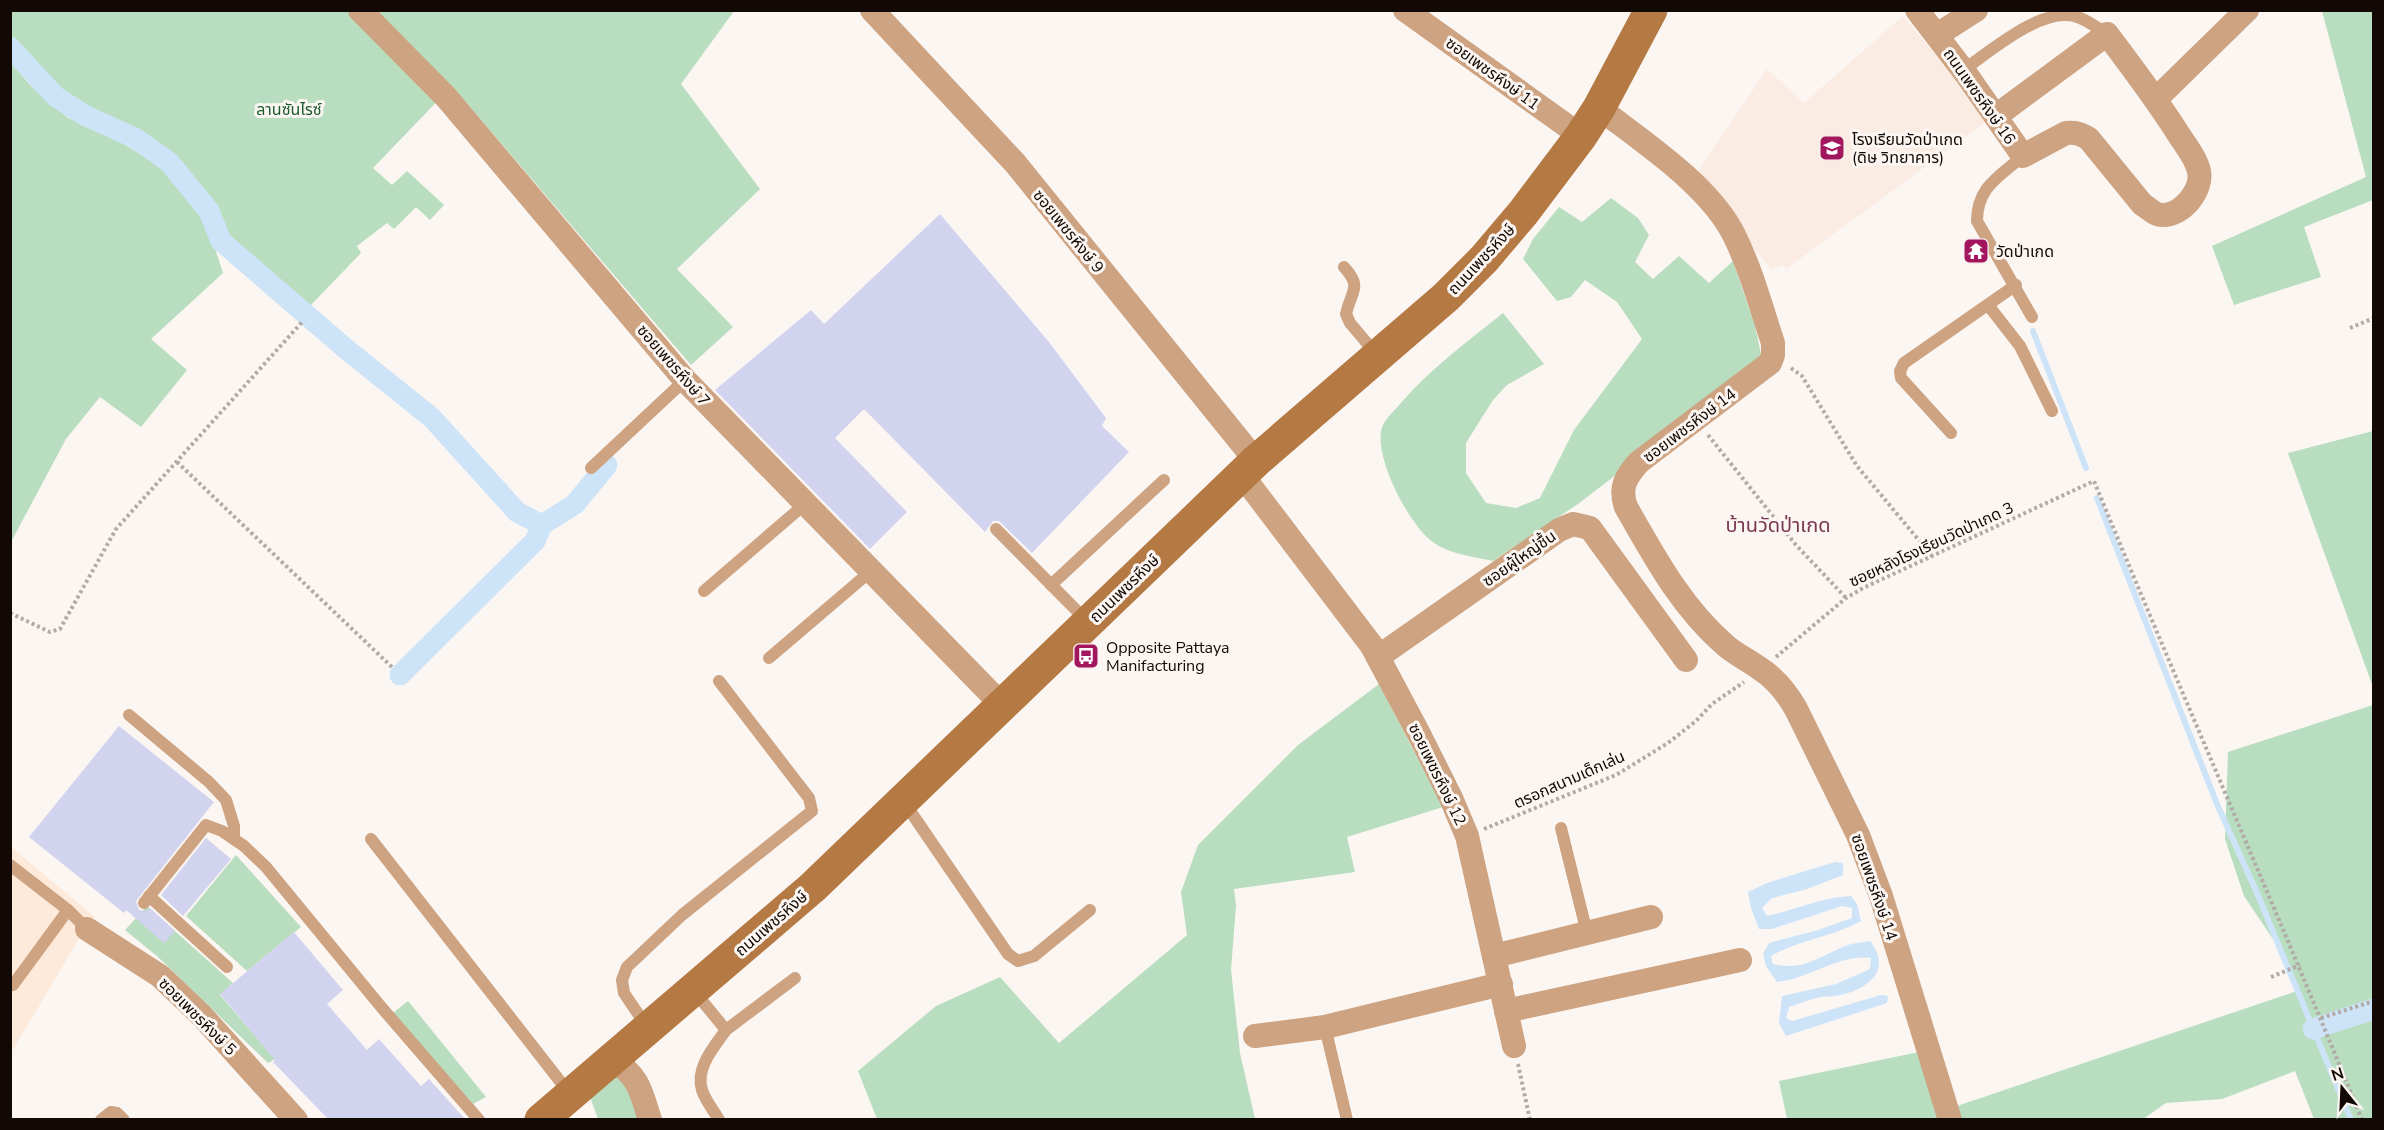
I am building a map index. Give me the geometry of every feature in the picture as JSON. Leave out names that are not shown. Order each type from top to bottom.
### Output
[{"type":"main road","name":"ถนนเพชรหึงษ์","points":[[540,1119],[813,887],[1249,468],[1446,297],[1484,259],[1581,136],[1599,108],[1651,10]]},
{"type":"street","name":"ซอยเพชรหึงษ์ 7","points":[[360,10],[446,97],[685,380],[1003,706]]},
{"type":"street","name":"ซอยเพชรหึงษ์ 9","points":[[872,10],[1015,163],[1249,468]]},
{"type":"street","name":"ซอยเพชรหึงษ์ 11","points":[[1405,10],[1581,136]]},
{"type":"street","name":"ถนนเพชรหึงษ์ 16","points":[[1917,10],[1963,70],[2023,156],[2066,133],[2082,134],[2089,139],[2142,204],[2161,216],[2190,202],[2197,190],[2199,170],[2156,99]]},
{"type":"street","points":[[1937,35],[1976,10]]},
{"type":"street","points":[[1996,116],[2107,34],[2156,99],[2247,10]]},
{"type":"street","points":[[1599,108],[1692,180],[1734,234],[1770,333],[1773,355]]},
{"type":"street","name":"ซอยเพชรหึงษ์ 14","points":[[1773,355],[1770,363],[1761,372],[1639,462],[1626,480],[1622,496],[1626,507],[1670,582],[1725,646],[1762,670],[1787,693],[1796,709],[1858,835],[1881,896],[1950,1119]]},
{"type":"street","name":"ซอยเพชรหึงษ์ 12","points":[[1249,468],[1377,657],[1420,736],[1467,836],[1514,1046]]},
{"type":"street","name":"ซอยผู้ใหญ่ชื้น","points":[[1377,657],[1559,530],[1573,524],[1590,528],[1686,660]]},
{"type":"street","points":[[1494,956],[1651,917]]},
{"type":"street","name":"ซอยเพชรหึงษ์ 5","points":[[87,928],[160,976],[202,1016],[296,1119]]},
{"type":"street","points":[[1506,1011],[1740,960]]},
{"type":"street","points":[[1255,1036],[1325,1027],[1501,984]]},
{"type":"street","points":[[612,1060],[625,1067],[638,1084],[650,1119]]},
{"type":"lane","points":[[1963,70],[2015,34],[2042,19],[2058,15],[2076,16],[2107,34]]},
{"type":"lane","points":[[2023,156],[1983,192],[1977,205],[1977,221],[2016,285],[2032,317]]},
{"type":"lane","points":[[1344,267],[1356,284],[1346,314],[1350,323],[1377,356]]},
{"type":"lane","points":[[1951,433],[1901,378],[1900,371],[1904,363],[2016,285]]},
{"type":"lane","points":[[1988,305],[2020,346],[2052,411]]},
{"type":"lane","points":[[591,468],[685,380]]},
{"type":"lane","points":[[1051,585],[1164,480]]},
{"type":"lane","points":[[704,591],[805,504]]},
{"type":"lane","points":[[996,529],[1088,622]]},
{"type":"lane","points":[[769,658],[871,571]]},
{"type":"lane","points":[[648,1028],[624,993],[622,980],[627,967],[682,915],[812,811],[809,798],[719,681]]},
{"type":"lane","points":[[129,715],[209,782],[226,800],[234,826],[234,839]]},
{"type":"lane","points":[[904,801],[1008,954],[1018,961],[1034,956],[1090,910]]},
{"type":"lane","points":[[227,967],[146,900],[206,825],[234,839],[266,867],[479,1119]]},
{"type":"lane","points":[[1561,828],[1587,933]]},
{"type":"lane","points":[[371,839],[571,1095]]},
{"type":"lane","points":[[10,865],[68,910],[87,928]]},
{"type":"lane","points":[[13,985],[68,910]]},
{"type":"lane","points":[[719,1119],[702,1090],[701,1075],[711,1051],[726,1030],[795,978]]},
{"type":"lane","points":[[693,990],[726,1030]]},
{"type":"lane","points":[[1325,1027],[1347,1119]]},
{"type":"lane","points":[[101,1119],[111,1112],[117,1113],[124,1119]]},
{"type":"path","points":[[2350,328],[2373,318]]},
{"type":"path","points":[[10,613],[50,632],[60,629],[116,529],[303,321]]},
{"type":"path","points":[[1773,355],[1802,376],[1857,466],[1932,556]]},
{"type":"path","points":[[1696,420],[1796,545],[1846,598]]},
{"type":"path","points":[[177,462],[393,668]]},
{"type":"path","name":"ซอยหลังโรงเรียนวัดป่าเกด 3","points":[[1762,670],[1846,598],[1863,588],[2094,481],[2168,660],[2300,965]]},
{"type":"path","name":"ตรอกสนามเด็กเล่น","points":[[1467,836],[1616,775],[1668,743],[1713,704],[1762,670]]},
{"type":"path","points":[[2271,977],[2300,965],[2362,1119]]},
{"type":"path","points":[[2321,1018],[2373,1001]]},
{"type":"path","points":[[1514,1046],[1530,1119]]},
{"type":"shaded area","name":"โรงเรียนวัดป่าเกด (ดิษ วิทยาคาร)","points":[[1903,16],[1990,119],[1786,269],[1784,265],[1771,269],[1694,177],[1767,69],[1804,103]]},
{"type":"shaded area","points":[[11,847],[95,917],[80,937],[11,1053]]},
{"type":"green space","name":"ลานซันไรซ์","points":[[10,11],[734,11],[681,84],[760,189],[677,269],[733,327],[691,365],[452,86],[373,168],[392,185],[407,171],[444,205],[430,220],[416,207],[394,229],[387,223],[357,246],[361,253],[309,307],[266,274],[230,240],[221,229],[213,206],[190,176],[153,144],[87,110],[53,87],[11,42]]},
{"type":"green space","points":[[2322,11],[2373,11],[2373,200],[2304,227],[2321,277],[2234,305],[2212,246],[2366,177]]},
{"type":"green space","points":[[11,63],[31,86],[68,118],[106,133],[166,170],[204,214],[223,273],[151,339],[187,370],[141,427],[100,397],[66,439],[11,542]]},
{"type":"green space","points":[[1611,198],[1638,218],[1649,235],[1635,262],[1653,279],[1679,256],[1709,283],[1733,261],[1755,326],[1762,359],[1754,369],[1578,504],[1493,561],[1443,548],[1420,530],[1393,485],[1382,452],[1383,425],[1424,379],[1503,313],[1544,364],[1507,385],[1493,400],[1466,443],[1466,473],[1486,503],[1516,508],[1540,498],[1574,430],[1642,339],[1617,302],[1585,280],[1571,297],[1557,301],[1523,259],[1533,239],[1559,207],[1582,222]]},
{"type":"green space","points":[[2374,431],[2373,687],[2288,453]]},
{"type":"green space","points":[[1379,684],[1443,807],[1347,837],[1355,872],[1234,889],[1236,905],[1231,970],[1240,1053],[1255,1119],[877,1119],[858,1071],[936,1006],[1000,977],[1059,1043],[1187,935],[1181,892],[1198,845],[1298,745]]},
{"type":"green space","points":[[2373,705],[2373,1119],[2314,1119],[2295,1071],[2222,1099],[2166,1103],[2143,1119],[1958,1119],[1954,1107],[2300,990],[2287,960],[2244,896],[2225,839],[2228,752]]},
{"type":"green space","points":[[236,855],[301,927],[247,971],[186,916]]},
{"type":"green space","points":[[147,906],[233,983],[220,995],[275,1059],[268,1063],[158,957],[125,930]]},
{"type":"green space","points":[[408,1001],[486,1097],[473,1104],[393,1013]]},
{"type":"green space","points":[[1919,1052],[1941,1119],[1787,1119],[1779,1081]]},
{"type":"green space","points":[[633,1057],[660,1119],[598,1119],[590,1097]]},
{"type":"water","points":[[1835,862],[1843,863],[1843,875],[1807,889],[1772,898],[1762,908],[1767,916],[1830,899],[1851,896],[1857,904],[1861,921],[1771,956],[1773,964],[1795,966],[1804,964],[1851,944],[1870,941],[1877,952],[1879,962],[1877,971],[1866,985],[1856,990],[1817,998],[1789,1007],[1786,1018],[1792,1021],[1881,995],[1888,996],[1887,1003],[1786,1036],[1779,1023],[1782,996],[1836,984],[1870,969],[1871,958],[1847,960],[1777,982],[1766,966],[1763,954],[1769,943],[1852,918],[1852,908],[1842,906],[1772,929],[1759,929],[1748,892],[1767,883]]},
{"type":"building","points":[[940,214],[1049,342],[1106,418],[1102,426],[1129,452],[1032,553],[999,521],[993,521],[985,532],[864,409],[835,438],[907,512],[870,549],[715,390],[811,310],[824,324]]},
{"type":"building","points":[[119,726],[214,802],[136,901],[139,910],[146,911],[150,908],[172,928],[174,932],[164,943],[126,910],[124,913],[29,837]]},
{"type":"building","points":[[206,838],[231,859],[183,916],[161,895]]},
{"type":"building","points":[[294,932],[343,990],[327,1004],[367,1050],[379,1039],[421,1086],[429,1079],[465,1119],[328,1119],[273,1062],[275,1060],[220,994]]},
{"type":"waterway","points":[[10,47],[55,96],[84,115],[135,138],[169,162],[209,211],[221,241],[346,349],[432,418],[517,512],[542,525],[575,504],[607,465]]},
{"type":"waterway","points":[[2033,331],[2086,468]]},
{"type":"waterway","points":[[2097,498],[2217,804],[2257,893],[2351,1120]]},
{"type":"waterway","points":[[400,675],[535,541],[542,525]]},
{"type":"waterway","points":[[2313,1029],[2374,1009]]},
{"type":"place","name":"โรงเรียนวัดป่าเกด (ดิษ วิทยาคาร)","points":[[1832,148]]},
{"type":"place","name":"วัดป่าเกด","points":[[1976,251]]},
{"type":"place","name":"Opposite Pattaya Manifacturing","points":[[1086,656]]},
{"type":"district","name":"บ้านวัดป่าเกด","points":[[1778,525]]}]
